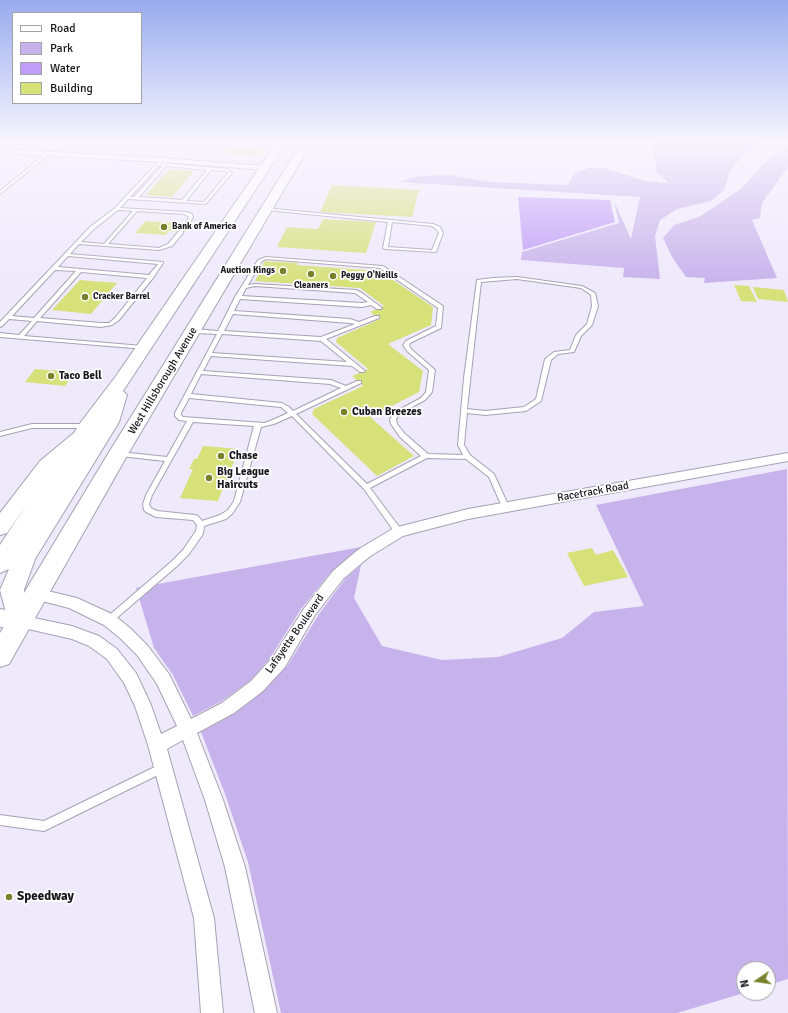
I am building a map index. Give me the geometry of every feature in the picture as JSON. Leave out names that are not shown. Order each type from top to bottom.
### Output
[{"type":"main road","points":[[0,564],[86,430],[122,380],[251,189]]},
{"type":"main road","points":[[242,248],[242,230],[267,189]]},
{"type":"main road","name":"West Hillsborough Avenue","points":[[0,656],[10,620],[35,594],[64,546],[118,454],[188,319],[242,248],[278,189]]},
{"type":"main road","points":[[188,319],[188,304],[221,252],[215,242]]},
{"type":"main road","points":[[10,620],[7,587],[110,422],[122,380]]},
{"type":"main road","points":[[0,528],[46,465],[86,430]]},
{"type":"main road","points":[[7,587],[32,572],[64,546]]},
{"type":"main road","points":[[7,587],[35,594]]},
{"type":"street","name":"Racetrack Road","points":[[399,532],[468,514],[788,457]]},
{"type":"street","name":"Lafayette Boulevard","points":[[157,745],[228,708],[257,686],[279,662],[310,611],[338,575],[364,553],[399,532]]},
{"type":"street","points":[[35,594],[72,602],[109,620],[142,650],[163,679],[187,729],[214,800],[235,868],[266,1013]]},
{"type":"street","points":[[10,620],[72,633],[94,641],[112,654],[130,678],[143,705],[157,745],[204,918],[212,1013]]},
{"type":"lane","points":[[0,325],[92,228],[117,209],[135,189]]},
{"type":"lane","points":[[135,199],[142,189]]},
{"type":"lane","points":[[183,202],[193,189]]},
{"type":"lane","points":[[127,198],[202,203],[207,201],[217,189]]},
{"type":"lane","points":[[117,209],[186,213],[192,217],[187,224]]},
{"type":"lane","points":[[266,209],[433,225],[438,228],[441,233],[434,251],[385,248],[390,221]]},
{"type":"lane","points":[[106,245],[136,210]]},
{"type":"lane","points":[[78,243],[165,248],[170,245],[181,232]]},
{"type":"lane","points":[[7,318],[101,325],[110,324],[117,319],[160,263],[67,255]]},
{"type":"lane","points":[[359,382],[272,423],[258,425],[181,418],[178,416],[178,413],[230,312],[260,260],[266,258],[381,267],[441,308],[439,327],[408,342],[406,345],[409,350],[432,370],[428,395],[399,412],[393,419],[394,424],[402,434],[426,456]]},
{"type":"lane","points":[[54,268],[151,276]]},
{"type":"lane","points":[[20,337],[79,271]]},
{"type":"lane","points":[[464,411],[485,413],[526,409],[539,400],[548,359],[556,353],[572,351],[579,335],[589,325],[595,306],[593,294],[582,287],[517,278],[479,281],[464,411],[461,445],[468,457],[492,476],[505,507]]},
{"type":"lane","points":[[244,287],[255,285],[356,292],[379,308]]},
{"type":"lane","points":[[238,297],[362,305],[373,303]]},
{"type":"lane","points":[[230,312],[350,321],[360,324]]},
{"type":"lane","points":[[188,319],[220,332],[322,339],[377,317]]},
{"type":"lane","points":[[0,335],[143,348]]},
{"type":"lane","points":[[322,339],[351,364],[362,371]]},
{"type":"lane","points":[[209,354],[351,364]]},
{"type":"lane","points":[[199,372],[331,382],[346,388]]},
{"type":"lane","points":[[187,396],[282,405],[287,408],[366,487],[399,532]]},
{"type":"lane","points":[[191,419],[149,495],[146,504],[148,510],[156,514],[195,518],[201,524]]},
{"type":"lane","points":[[201,524],[223,517],[230,512],[237,502],[258,425]]},
{"type":"lane","points":[[0,434],[32,426],[86,430]]},
{"type":"lane","points":[[118,454],[169,459]]},
{"type":"lane","points":[[366,487],[426,456],[468,457]]},
{"type":"lane","points":[[109,620],[186,552],[200,532],[201,524]]},
{"type":"lane","points":[[0,820],[44,826],[164,768]]},
{"type":"green space","points":[[516,189],[724,189],[711,201],[677,209],[660,220],[655,236],[660,279],[623,277],[624,268],[521,260],[522,252],[619,223],[614,201],[631,239],[640,197]]},
{"type":"green space","points":[[741,189],[772,189],[762,203],[760,218],[752,220],[777,278],[704,283],[705,278],[686,277],[672,257],[663,238],[674,225],[699,217]]},
{"type":"green space","points":[[787,469],[788,979],[776,983],[776,961],[736,961],[736,995],[677,1013],[281,1013],[248,862],[225,794],[201,732],[234,714],[265,690],[288,665],[319,614],[345,579],[361,565],[354,598],[382,646],[442,660],[498,657],[562,638],[594,612],[644,606],[596,505]]},
{"type":"green space","points":[[361,547],[330,573],[301,609],[270,658],[250,681],[222,701],[193,716],[173,675],[154,648],[136,588]]},
{"type":"water","points":[[518,197],[610,200],[615,222],[523,250]]},
{"type":"building","points":[[151,189],[179,189],[172,197],[146,195]]},
{"type":"building","points":[[330,189],[419,190],[412,217],[320,212]]},
{"type":"building","points":[[323,219],[376,222],[366,253],[277,247],[287,227],[318,229]]},
{"type":"building","name":"Bank of America","points":[[146,221],[191,224],[185,232],[169,231],[166,235],[135,233]]},
{"type":"building","points":[[265,261],[298,263],[297,265],[380,271],[433,307],[431,325],[388,344],[423,371],[419,392],[370,417],[414,456],[377,476],[312,414],[314,409],[363,386],[352,376],[368,369],[336,342],[337,338],[380,319],[370,312],[384,306],[360,288],[255,281]]},
{"type":"building","name":"Cracker Barrel","points":[[80,280],[117,283],[91,314],[52,310]]},
{"type":"building","points":[[734,285],[749,286],[757,302],[741,301]]},
{"type":"building","points":[[753,287],[784,290],[788,302],[758,299]]},
{"type":"building","points":[[35,369],[75,372],[65,386],[25,382]]},
{"type":"building","points":[[203,446],[239,449],[218,501],[180,498],[193,469],[189,469],[194,459],[197,459]]},
{"type":"building","points":[[592,548],[596,555],[613,550],[628,577],[584,586],[567,553]]},
{"type":"place","name":"Bank of America","points":[[164,227]]},
{"type":"place","name":"Auction Kings","points":[[283,271]]},
{"type":"place","name":"Cleaners","points":[[311,274]]},
{"type":"place","name":"Peggy O'Neills","points":[[333,276]]},
{"type":"place","name":"Cracker Barrel","points":[[85,297]]},
{"type":"place","name":"Taco Bell","points":[[51,376]]},
{"type":"place","name":"Cuban Breezes","points":[[344,412]]},
{"type":"place","name":"Chase","points":[[221,456]]},
{"type":"place","name":"Big League Haircuts","points":[[209,478]]},
{"type":"place","name":"Speedway","points":[[9,897]]}]
